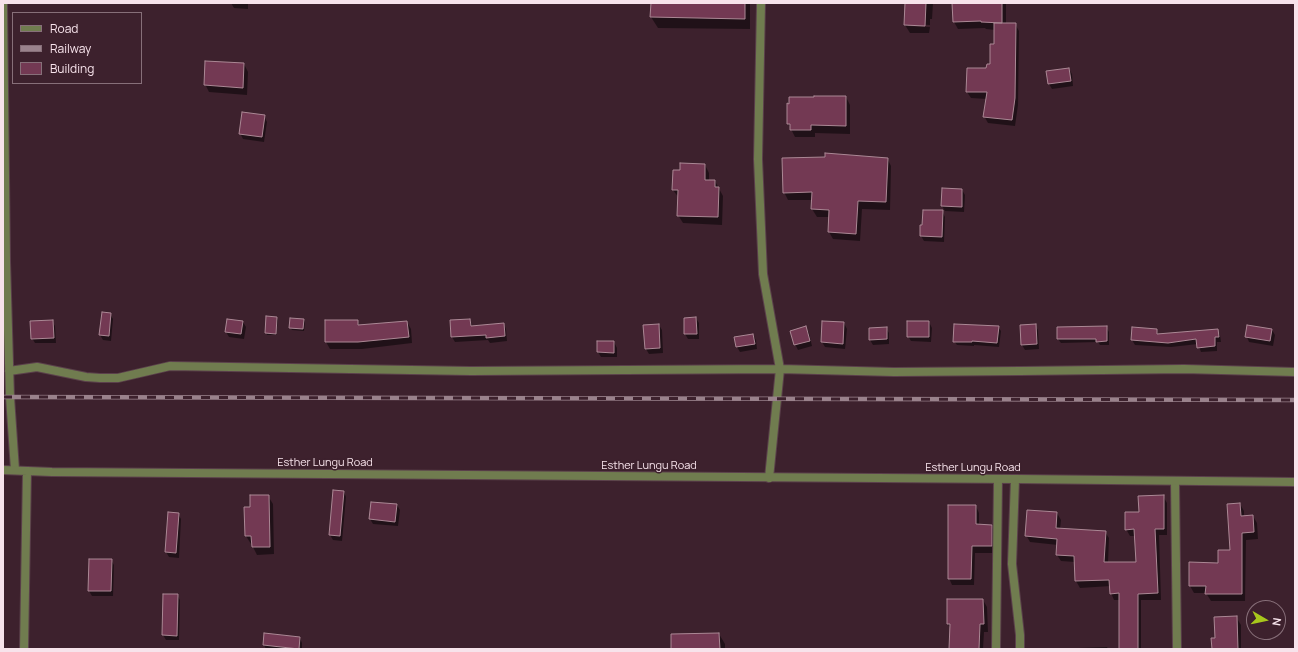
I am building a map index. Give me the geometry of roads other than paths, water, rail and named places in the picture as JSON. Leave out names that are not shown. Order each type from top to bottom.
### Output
[{"type":"street","points":[[3,3],[6,261],[9,371],[15,470]]},
{"type":"street","points":[[761,3],[758,159],[763,274],[780,369],[769,478]]},
{"type":"street","points":[[9,371],[37,367],[86,377],[112,378],[170,366],[471,371],[780,369],[894,372],[1184,369],[1295,372]]},
{"type":"street","name":"Esther Lungu Road","points":[[3,470],[1295,482]]},
{"type":"street","points":[[24,649],[27,471]]},
{"type":"street","points":[[996,649],[998,479]]},
{"type":"street","points":[[1015,479],[1012,564],[1020,635],[1020,649]]},
{"type":"street","points":[[1175,481],[1177,649]]},
{"type":"railway","points":[[3,397],[1295,400]]}]
